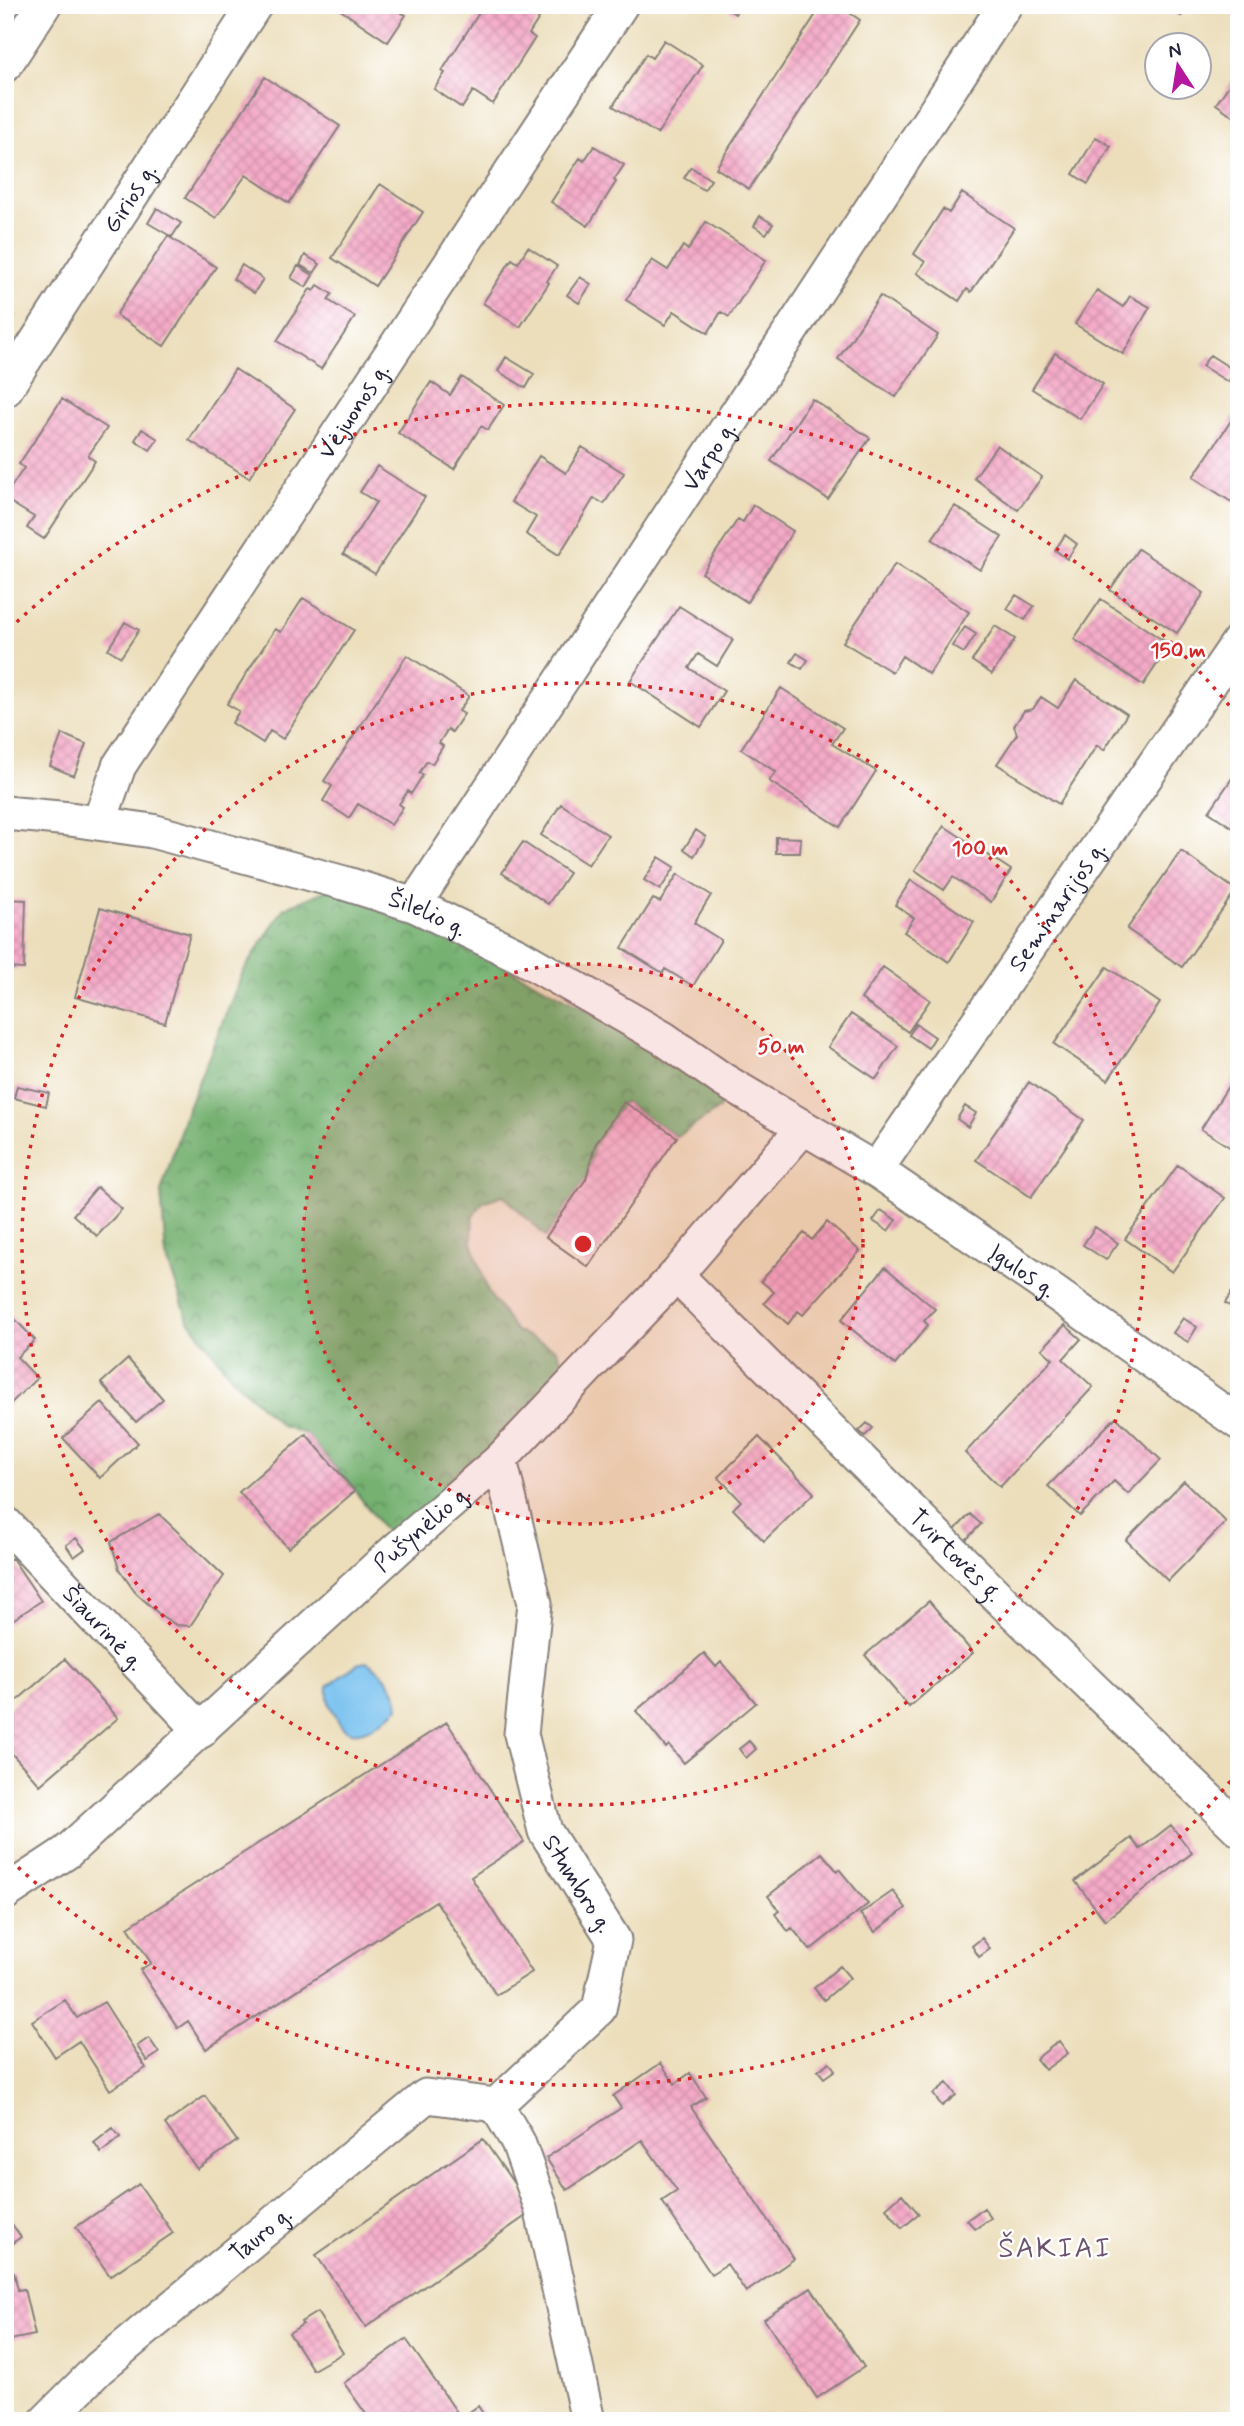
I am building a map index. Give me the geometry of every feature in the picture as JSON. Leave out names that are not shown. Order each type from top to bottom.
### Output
[{"type":"street","points":[[5,65],[44,5]]},
{"type":"street","name":"Girios g.","points":[[5,390],[255,5]]},
{"type":"street","name":"Vėjuonos g.","points":[[99,823],[119,766],[621,5]]},
{"type":"street","name":"Varpo g.","points":[[414,905],[1005,5]]},
{"type":"street","name":"Seminarijos g.","points":[[876,1170],[1239,641]]},
{"type":"street","name":"Šilelio g.","points":[[5,813],[152,831],[344,883],[414,905],[519,955],[663,1038],[723,1080],[803,1128]]},
{"type":"street","name":"Įgulos g.","points":[[803,1128],[876,1170],[1239,1423]]},
{"type":"street","name":"Pušynėlio g.","points":[[5,1893],[67,1852],[398,1548],[500,1460],[676,1275],[803,1128]]},
{"type":"street","name":"Tvirtovės g.","points":[[676,1275],[999,1598],[1239,1829]]},
{"type":"street","name":"Stumbro g.","points":[[496,2105],[599,2009],[614,1940],[545,1831],[521,1734],[535,1603],[500,1460]]},
{"type":"street","name":"Šiaurinė g.","points":[[5,1523],[201,1731]]},
{"type":"street","name":"Tauro g.","points":[[46,2421],[99,2368],[426,2096],[496,2105]]},
{"type":"street","points":[[496,2105],[519,2142],[541,2207],[588,2421]]},
{"type":"green space","points":[[344,883],[723,1080],[720,1108],[677,1137],[624,1102],[595,1145],[586,1179],[546,1237],[503,1195],[483,1202],[473,1216],[472,1242],[488,1292],[516,1331],[556,1349],[566,1368],[398,1548],[355,1491],[306,1434],[282,1426],[234,1380],[188,1319],[166,1256],[161,1192],[186,1112],[243,972],[284,908]]},
{"type":"water","points":[[366,1662],[388,1680],[396,1693],[399,1707],[367,1730],[352,1732],[343,1727],[330,1706],[328,1686],[357,1664]]},
{"type":"building","points":[[333,5],[404,5],[400,12],[406,15],[388,42]]},
{"type":"building","points":[[484,5],[491,9],[494,5],[519,5],[539,18],[529,34],[535,38],[493,104],[473,91],[462,108],[434,89],[445,73],[442,71]]},
{"type":"building","points":[[722,5],[740,5],[735,14]]},
{"type":"building","points":[[822,5],[838,5],[860,20],[749,189],[716,168]]},
{"type":"building","points":[[1165,5],[1189,5],[1181,16]]},
{"type":"building","points":[[664,40],[703,65],[657,134],[613,106],[646,54],[652,58]]},
{"type":"building","points":[[1239,71],[1239,120],[1216,104]]},
{"type":"building","points":[[265,77],[340,126],[289,203],[246,175],[216,218],[185,198]]},
{"type":"building","points":[[1096,137],[1111,146],[1088,184],[1073,174]]},
{"type":"building","points":[[594,146],[624,165],[588,226],[551,202],[580,158],[584,161]]},
{"type":"building","points":[[691,167],[711,180],[704,190],[684,178]]},
{"type":"building","points":[[380,184],[423,212],[375,286],[332,258]]},
{"type":"building","points":[[962,193],[1014,228],[971,292],[967,289],[959,301],[917,273],[925,262],[914,254],[943,209],[949,213]]},
{"type":"building","points":[[157,208],[181,223],[172,237],[148,223]]},
{"type":"building","points":[[760,216],[773,224],[766,234],[754,226]]},
{"type":"building","points":[[706,222],[766,260],[729,317],[721,312],[708,333],[674,311],[665,325],[626,300],[652,260],[668,270],[683,246],[688,250]]},
{"type":"building","points":[[168,236],[216,267],[164,346],[116,315]]},
{"type":"building","points":[[528,247],[557,266],[520,327],[483,303],[512,259],[518,263]]},
{"type":"building","points":[[305,255],[320,264],[314,273],[300,265]]},
{"type":"building","points":[[242,265],[263,279],[254,293],[233,279]]},
{"type":"building","points":[[298,266],[313,275],[306,287],[291,278]]},
{"type":"building","points":[[580,277],[591,284],[579,303],[567,295]]},
{"type":"building","points":[[318,285],[332,294],[328,300],[355,317],[321,369],[277,341],[310,289],[314,291]]},
{"type":"building","points":[[1097,290],[1123,307],[1130,296],[1150,307],[1123,354],[1075,324]]},
{"type":"building","points":[[880,296],[938,335],[896,397],[838,359]]},
{"type":"building","points":[[5,310],[14,315],[5,329]]},
{"type":"building","points":[[1055,353],[1103,384],[1080,419],[1032,389]]},
{"type":"building","points":[[1210,355],[1235,371],[1228,382],[1202,366]]},
{"type":"building","points":[[506,357],[534,374],[526,388],[498,371]]},
{"type":"building","points":[[235,369],[295,409],[249,478],[189,440]]},
{"type":"building","points":[[462,377],[504,405],[488,430],[481,426],[454,469],[398,433],[431,382],[450,395]]},
{"type":"building","points":[[62,399],[107,428],[88,456],[95,461],[44,539],[27,528],[34,517],[5,499],[5,496],[24,468],[19,464]]},
{"type":"building","points":[[812,399],[870,438],[828,499],[771,461]]},
{"type":"building","points":[[1239,409],[1239,507],[1193,477]]},
{"type":"building","points":[[142,429],[158,439],[150,450],[135,440]]},
{"type":"building","points":[[997,445],[1042,477],[1018,510],[974,478]]},
{"type":"building","points":[[582,447],[624,473],[604,504],[594,498],[559,555],[526,534],[536,517],[511,502],[539,456],[566,473]]},
{"type":"building","points":[[377,466],[425,497],[375,574],[343,554],[376,502],[360,492]]},
{"type":"building","points":[[753,505],[793,531],[747,602],[702,573],[738,519],[743,522]]},
{"type":"building","points":[[955,506],[1002,537],[980,570],[932,539]]},
{"type":"building","points":[[1065,535],[1077,544],[1067,559],[1055,550]]},
{"type":"building","points":[[1138,549],[1204,593],[1177,633],[1110,590]]},
{"type":"building","points":[[895,564],[969,612],[929,674],[902,656],[892,672],[843,642]]},
{"type":"building","points":[[1016,595],[1034,606],[1025,620],[1007,609]]},
{"type":"building","points":[[303,598],[354,630],[283,739],[270,731],[263,743],[232,723],[239,711],[227,704],[275,629],[281,632]]},
{"type":"building","points":[[1101,599],[1170,645],[1143,685],[1074,639]]},
{"type":"building","points":[[679,606],[733,640],[717,666],[698,654],[689,668],[724,691],[701,727],[630,681]]},
{"type":"building","points":[[125,622],[139,630],[121,657],[108,649]]},
{"type":"building","points":[[995,626],[1015,639],[992,674],[972,661]]},
{"type":"building","points":[[965,627],[976,634],[964,653],[952,646]]},
{"type":"building","points":[[797,653],[808,660],[802,669],[791,662]]},
{"type":"building","points":[[407,655],[469,696],[459,711],[464,714],[452,732],[448,729],[439,743],[443,746],[432,764],[427,761],[419,773],[423,775],[411,794],[408,791],[399,804],[403,807],[391,825],[358,804],[349,818],[323,801],[332,786],[324,781]]},
{"type":"building","points":[[1076,680],[1127,714],[1104,750],[1097,745],[1059,804],[997,764],[1017,734],[1014,726],[1024,711],[1033,709],[1041,697],[1058,708]]},
{"type":"building","points":[[781,688],[843,728],[832,744],[876,771],[840,827],[769,781],[776,772],[741,749]]},
{"type":"building","points":[[62,734],[86,744],[74,776],[50,766]]},
{"type":"building","points":[[1239,768],[1239,832],[1209,812]]},
{"type":"building","points":[[561,804],[608,835],[588,865],[541,835]]},
{"type":"building","points":[[944,826],[1011,870],[991,902],[953,877],[944,890],[915,870]]},
{"type":"building","points":[[696,830],[706,837],[694,856],[684,849]]},
{"type":"building","points":[[776,837],[801,838],[800,853],[776,853]]},
{"type":"building","points":[[523,842],[569,873],[548,904],[502,873]]},
{"type":"building","points":[[1181,851],[1236,890],[1182,967],[1127,929]]},
{"type":"building","points":[[659,857],[675,867],[660,890],[644,880]]},
{"type":"building","points":[[678,874],[711,895],[694,923],[721,940],[693,986],[665,969],[663,973],[622,948],[653,899],[660,902]]},
{"type":"building","points":[[911,880],[974,922],[949,962],[904,932],[914,918],[895,905]]},
{"type":"building","points":[[5,899],[26,900],[24,969],[5,968]]},
{"type":"building","points":[[100,908],[190,934],[165,1023],[75,997]]},
{"type":"building","points":[[883,967],[930,1000],[908,1032],[861,999]]},
{"type":"building","points":[[1107,967],[1160,1003],[1108,1080],[1054,1044]]},
{"type":"building","points":[[851,1014],[898,1046],[876,1079],[828,1047]]},
{"type":"building","points":[[916,1024],[935,1037],[928,1048],[909,1035]]},
{"type":"building","points":[[1239,1069],[1239,1153],[1201,1129]]},
{"type":"building","points":[[1029,1082],[1084,1120],[1031,1197],[976,1160]]},
{"type":"building","points":[[17,1086],[49,1093],[46,1106],[14,1098]]},
{"type":"building","points":[[624,1102],[677,1137],[588,1267],[546,1237],[586,1179],[595,1145]]},
{"type":"building","points":[[965,1106],[976,1113],[968,1127],[957,1119]]},
{"type":"building","points":[[1178,1165],[1225,1198],[1172,1272],[1125,1239]]},
{"type":"building","points":[[97,1187],[122,1209],[97,1236],[73,1215]]},
{"type":"building","points":[[881,1210],[896,1220],[888,1231],[873,1221]]},
{"type":"building","points":[[827,1222],[860,1251],[803,1315],[798,1311],[788,1324],[764,1303],[774,1292],[761,1281],[804,1233],[812,1240]]},
{"type":"building","points":[[1095,1227],[1118,1243],[1106,1260],[1083,1245]]},
{"type":"building","points":[[885,1267],[935,1309],[924,1321],[928,1325],[895,1365],[841,1320]]},
{"type":"building","points":[[1239,1281],[1239,1312],[1225,1303]]},
{"type":"building","points":[[5,1309],[35,1340],[17,1357],[37,1378],[5,1409]]},
{"type":"building","points":[[1183,1318],[1197,1327],[1188,1342],[1173,1333]]},
{"type":"building","points":[[1065,1325],[1081,1339],[1063,1359],[1093,1387],[1000,1487],[965,1453],[1053,1359],[1042,1349]]},
{"type":"building","points":[[128,1359],[163,1399],[136,1422],[101,1383]]},
{"type":"building","points":[[102,1403],[138,1443],[100,1478],[63,1438]]},
{"type":"building","points":[[1116,1417],[1161,1460],[1128,1494],[1114,1481],[1080,1516],[1048,1486]]},
{"type":"building","points":[[867,1423],[873,1428],[865,1436],[859,1431]]},
{"type":"building","points":[[306,1434],[355,1491],[288,1548],[239,1492]]},
{"type":"building","points":[[759,1437],[814,1493],[764,1541],[733,1509],[741,1501],[718,1477]]},
{"type":"building","points":[[1184,1481],[1226,1522],[1168,1581],[1126,1540]]},
{"type":"building","points":[[159,1514],[224,1576],[190,1626],[176,1625],[135,1592],[119,1569],[111,1542]]},
{"type":"building","points":[[970,1514],[981,1524],[965,1541],[954,1531]]},
{"type":"building","points":[[76,1538],[85,1549],[74,1557],[66,1545]]},
{"type":"building","points":[[12,1558],[41,1601],[5,1625],[5,1563]]},
{"type":"building","points":[[929,1601],[973,1653],[909,1707],[865,1655]]},
{"type":"building","points":[[704,1653],[716,1667],[721,1662],[756,1703],[684,1763],[669,1745],[666,1748],[636,1711]]},
{"type":"building","points":[[65,1659],[118,1718],[40,1785],[5,1746],[5,1711]]},
{"type":"building","points":[[447,1722],[524,1842],[471,1877],[532,1972],[496,1995],[436,1901],[206,2049],[188,2021],[178,2028],[140,1970],[151,1963],[128,1927]]},
{"type":"building","points":[[749,1741],[756,1749],[746,1758],[739,1749]]},
{"type":"building","points":[[1171,1825],[1192,1853],[1105,1920],[1075,1881],[1131,1838],[1140,1849]]},
{"type":"building","points":[[822,1853],[868,1904],[810,1950],[792,1928],[788,1931],[775,1914],[779,1911],[768,1896]]},
{"type":"building","points":[[893,1891],[906,1908],[875,1932],[860,1914]]},
{"type":"building","points":[[982,1938],[990,1949],[979,1957],[972,1946]]},
{"type":"building","points":[[840,1966],[850,1978],[824,2000],[814,1988]]},
{"type":"building","points":[[65,2000],[77,2018],[104,2002],[146,2068],[110,2090],[79,2041],[55,2057],[32,2021]]},
{"type":"building","points":[[149,2038],[159,2053],[147,2061],[137,2046]]},
{"type":"building","points":[[1059,2041],[1068,2053],[1045,2070],[1036,2059]]},
{"type":"building","points":[[829,2062],[835,2070],[824,2078],[818,2071]]},
{"type":"building","points":[[661,2063],[675,2084],[690,2073],[706,2097],[691,2107],[794,2259],[746,2292],[727,2264],[711,2274],[662,2201],[677,2191],[642,2140],[567,2190],[546,2158],[621,2108],[613,2096]]},
{"type":"building","points":[[947,2083],[956,2095],[942,2106],[933,2094]]},
{"type":"building","points":[[205,2096],[237,2141],[197,2169],[165,2124]]},
{"type":"building","points":[[113,2128],[120,2137],[101,2153],[94,2143]]},
{"type":"building","points":[[483,2139],[533,2211],[366,2327],[316,2255]]},
{"type":"building","points":[[139,2184],[173,2233],[110,2276],[76,2227]]},
{"type":"building","points":[[902,2194],[919,2214],[902,2228],[886,2208]]},
{"type":"building","points":[[984,2208],[991,2218],[975,2229],[967,2220]]},
{"type":"building","points":[[5,2214],[21,2237],[5,2248]]},
{"type":"building","points":[[14,2272],[18,2290],[24,2289],[35,2335],[5,2341],[5,2274]]},
{"type":"building","points":[[811,2288],[864,2367],[817,2398],[764,2319]]},
{"type":"building","points":[[317,2312],[343,2353],[313,2370],[289,2333]]},
{"type":"building","points":[[406,2339],[461,2418],[478,2406],[488,2421],[371,2421],[344,2383]]},
{"type":"district","name":"ŠAKIAI","points":[[1055,2247]]}]
